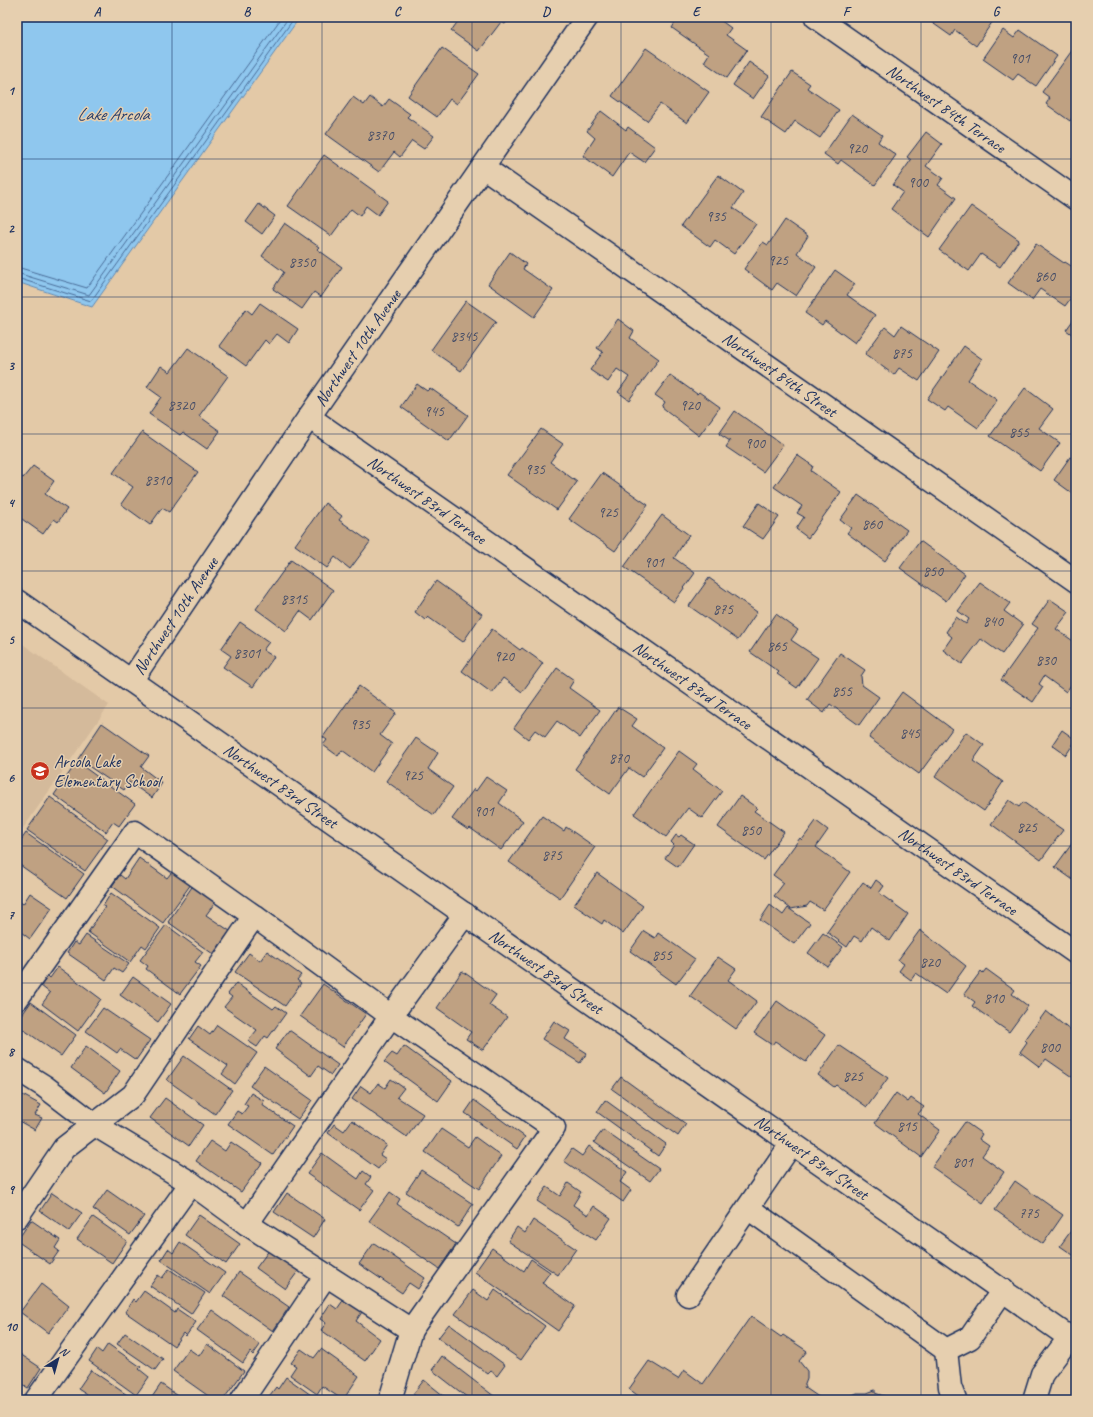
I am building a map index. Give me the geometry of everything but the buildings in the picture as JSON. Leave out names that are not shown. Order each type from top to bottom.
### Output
[{"type":"street","name":"Northwest 10th Avenue","points":[[131,681],[309,417],[587,17]]},
{"type":"street","name":"Northwest 84th Terrace","points":[[816,17],[1076,199]]},
{"type":"street","name":"Northwest 84th Street","points":[[483,167],[1076,582]]},
{"type":"street","name":"Northwest 83rd Terrace","points":[[309,417],[1076,953]]},
{"type":"street","name":"Northwest 83rd Street","points":[[17,601],[1073,1339]]},
{"type":"street","points":[[17,999],[135,832],[254,916],[391,1016],[554,1128],[411,1330],[390,1400]]},
{"type":"street","points":[[247,1224],[391,1016],[465,914]]},
{"type":"street","points":[[17,1216],[64,1148],[133,1095],[254,916]]},
{"type":"street","points":[[17,1069],[44,1086],[95,1125],[191,1183],[247,1224],[411,1330]]},
{"type":"street","points":[[688,1295],[792,1143]]},
{"type":"street","points":[[36,1400],[191,1183]]},
{"type":"street","points":[[748,1208],[946,1350],[950,1387],[955,1400]]},
{"type":"street","points":[[242,1400],[326,1274]]},
{"type":"street","points":[[946,1350],[970,1338],[1002,1290]]},
{"type":"street","points":[[1034,1400],[1042,1374],[1073,1339]]},
{"type":"shaded area","name":"Arcola Lake Elementary School","points":[[17,640],[109,705],[17,837]]},
{"type":"water","name":"Lake Arcola","points":[[17,17],[300,17],[92,307],[17,282]]},
{"type":"place","name":"Arcola Lake Elementary School","points":[[40,771]]}]
